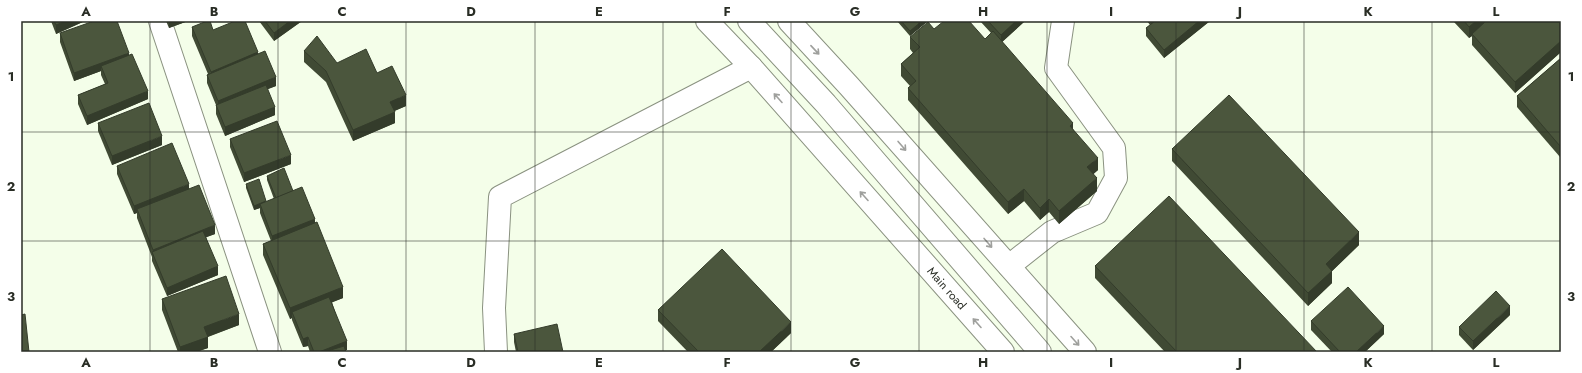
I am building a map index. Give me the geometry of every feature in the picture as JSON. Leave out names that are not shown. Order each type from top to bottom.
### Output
[{"type":"main road","points":[[160,21],[270,352]]},
{"type":"main road","name":"Main road","points":[[707,21],[751,67],[1003,352]]},
{"type":"main road","points":[[750,21],[831,110],[1040,352]]},
{"type":"main road","points":[[789,21],[854,91],[1084,352]]},
{"type":"main road","points":[[1009,266],[1052,232],[1097,213],[1116,178],[1114,148],[1056,68],[1063,21]]},
{"type":"main road","points":[[496,352],[494,308],[500,197],[751,67]]},
{"type":"building","points":[[54,21],[66,21],[56,25]]},
{"type":"building","points":[[94,21],[117,21],[129,53],[74,73],[60,33]]},
{"type":"building","points":[[210,21],[213,30],[235,21],[245,21],[258,52],[211,72],[192,27]]},
{"type":"building","points":[[265,21],[290,21],[274,33]]},
{"type":"building","points":[[901,21],[922,21],[910,31]]},
{"type":"building","points":[[944,21],[969,21],[985,39],[993,31],[1073,123],[1070,126],[1098,158],[1087,167],[1097,178],[1059,211],[1049,199],[1040,208],[1024,189],[1008,202],[908,88],[916,81],[901,64],[920,47],[910,37],[928,22],[934,29]]},
{"type":"building","points":[[988,21],[1016,21],[1001,35]]},
{"type":"building","points":[[1155,21],[1199,21],[1164,50],[1146,28]]},
{"type":"building","points":[[1464,21],[1476,21],[1469,27]]},
{"type":"building","points":[[1486,21],[1561,21],[1561,41],[1515,82],[1472,34]]},
{"type":"building","points":[[317,36],[337,63],[366,49],[377,73],[392,66],[406,95],[390,102],[395,112],[353,130],[326,71],[304,51]]},
{"type":"building","points":[[265,51],[276,77],[218,101],[207,75]]},
{"type":"building","points":[[132,54],[148,91],[87,116],[78,95],[108,83],[101,66]]},
{"type":"building","points":[[1561,58],[1561,146],[1560,146],[1517,96]]},
{"type":"building","points":[[266,85],[275,107],[225,127],[216,105]]},
{"type":"building","points":[[1229,95],[1359,232],[1326,264],[1332,271],[1308,293],[1172,149]]},
{"type":"building","points":[[149,103],[162,136],[112,156],[98,123]]},
{"type":"building","points":[[277,121],[291,155],[244,173],[230,139]]},
{"type":"building","points":[[172,143],[189,184],[134,206],[117,166]]},
{"type":"building","points":[[284,168],[293,191],[276,198],[267,176]]},
{"type":"building","points":[[259,179],[266,201],[254,206],[246,184]]},
{"type":"building","points":[[199,185],[215,225],[153,250],[137,209]]},
{"type":"building","points":[[302,187],[315,219],[272,236],[260,204]]},
{"type":"building","points":[[1169,196],[1317,352],[1177,352],[1095,266]]},
{"type":"building","points":[[317,222],[343,287],[290,308],[263,244]]},
{"type":"building","points":[[203,231],[218,266],[167,288],[152,252]]},
{"type":"building","points":[[722,249],[791,322],[759,352],[699,352],[658,310]]},
{"type":"building","points":[[226,276],[239,314],[204,327],[208,337],[180,347],[162,299]]},
{"type":"building","points":[[1348,287],[1384,326],[1356,352],[1340,352],[1311,321]]},
{"type":"building","points":[[1496,291],[1510,306],[1473,341],[1459,327]]},
{"type":"building","points":[[329,297],[347,341],[319,352],[314,352],[308,337],[303,339],[292,312]]},
{"type":"building","points":[[25,314],[29,352],[21,352],[21,315]]},
{"type":"building","points":[[557,324],[563,352],[518,352],[514,334]]},
{"type":"building","points":[[344,346],[346,352],[324,352]]}]
